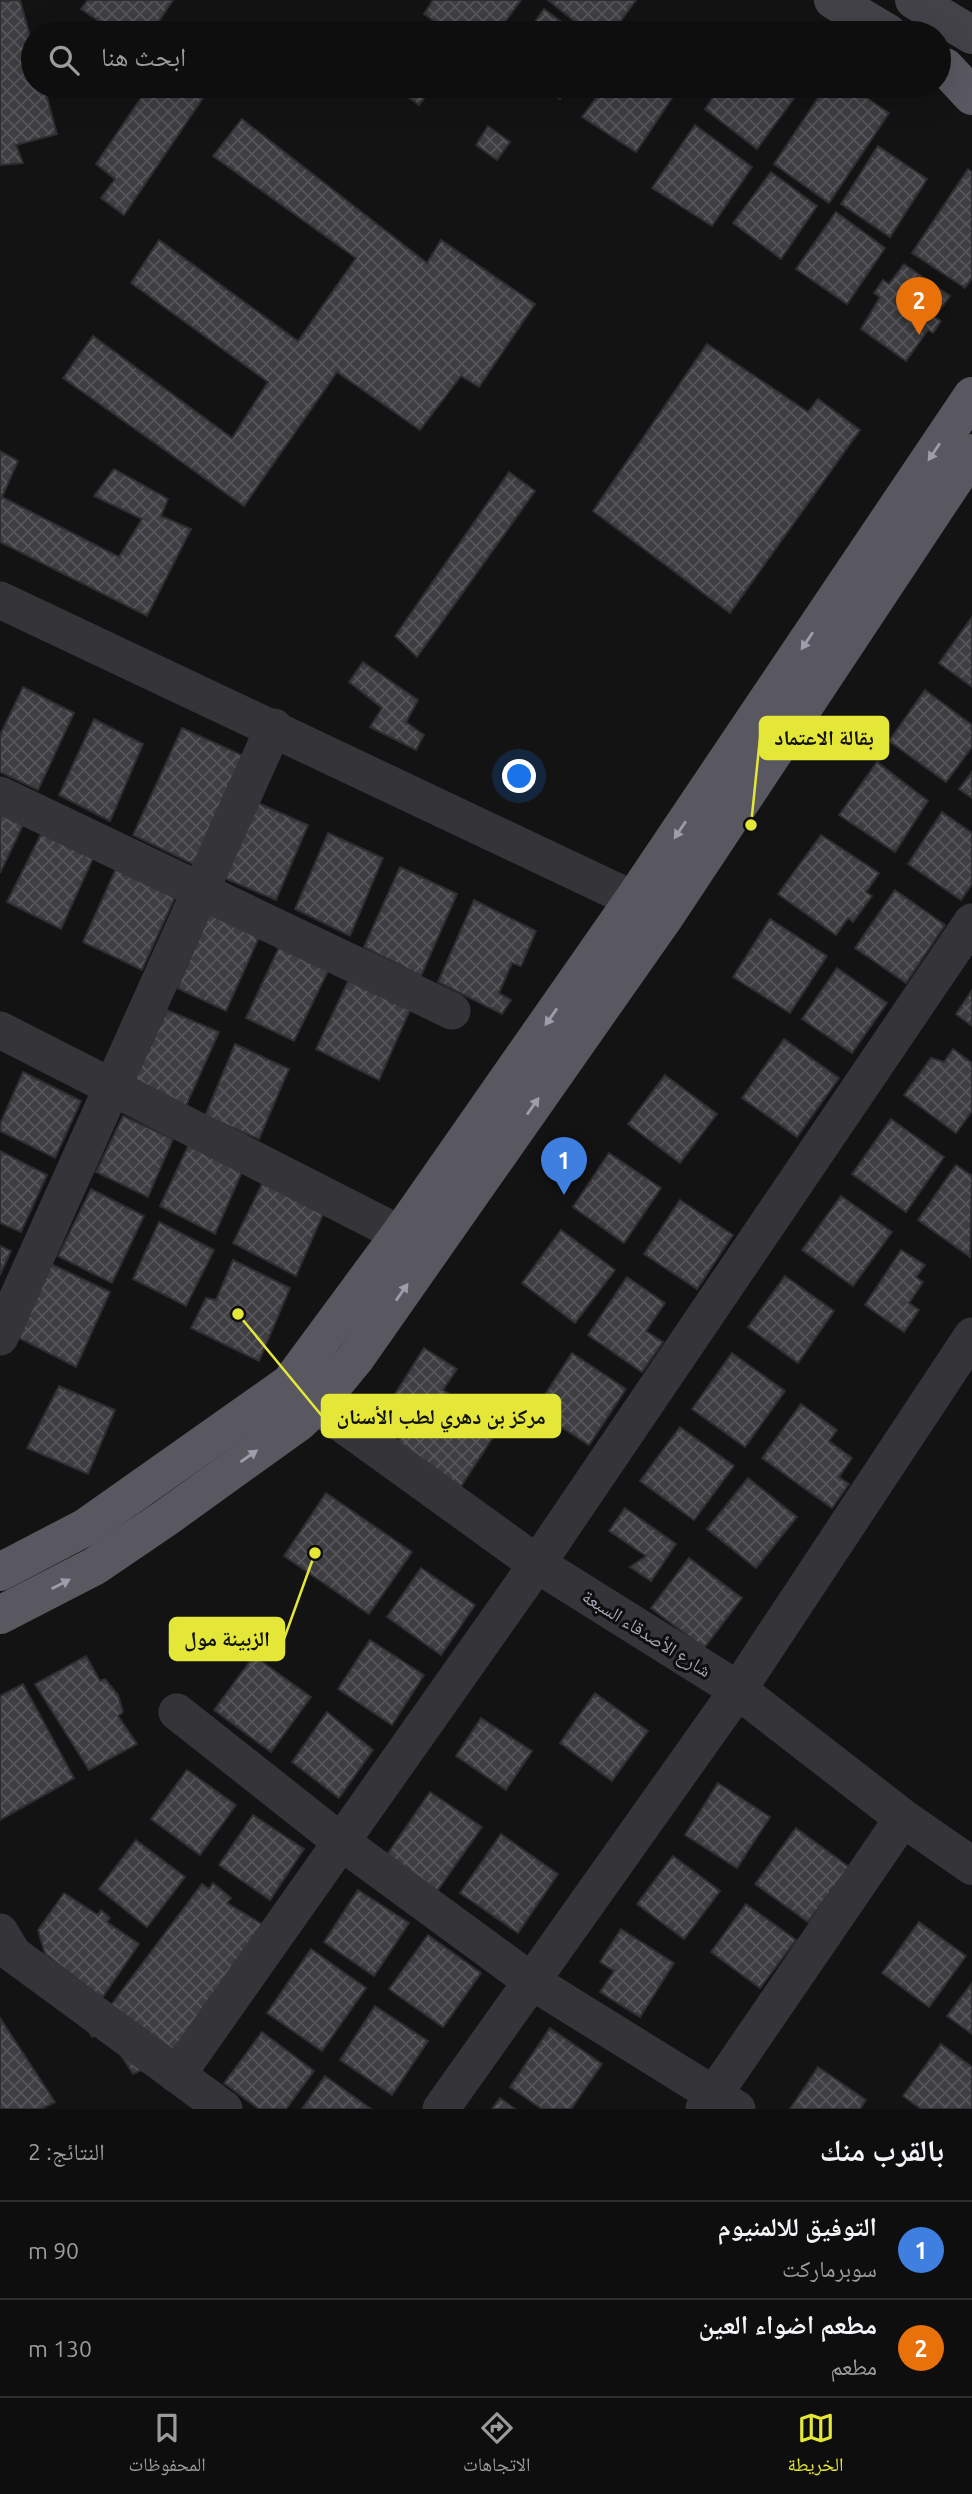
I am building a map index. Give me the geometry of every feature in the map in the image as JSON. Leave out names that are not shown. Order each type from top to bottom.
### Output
[{"type":"highway","points":[[952,72],[972,96]]},
{"type":"highway","points":[[0,1615],[95,1566],[167,1517],[317,1405],[355,1359],[650,908],[972,396]]},
{"type":"highway","points":[[0,1572],[86,1527],[290,1383],[400,1234],[650,908],[972,453]]},
{"type":"main road","points":[[833,0],[868,21]]},
{"type":"main road","points":[[914,0],[949,21]]},
{"type":"main road","points":[[951,22],[972,35]]},
{"type":"street","points":[[0,600],[274,727],[650,908]]},
{"type":"street","points":[[0,1337],[274,727]]},
{"type":"street","points":[[0,795],[452,1011]]},
{"type":"street","points":[[177,2074],[537,1564],[972,922]]},
{"type":"street","points":[[0,1030],[400,1234]]},
{"type":"street","points":[[441,2109],[738,1690],[972,1336]]},
{"type":"street","name":"شارع الأصدقاء السبعة","points":[[317,1405],[537,1564],[738,1690],[903,1818],[972,1866]]},
{"type":"street","points":[[177,1712],[340,1841],[531,1982],[719,2104],[903,1818]]},
{"type":"street","points":[[4,1949],[224,2109]]},
{"type":"building","points":[[20,0],[26,21],[21,21],[21,98],[47,98],[57,134],[16,145],[23,163],[0,165],[0,1]]},
{"type":"building","points":[[88,0],[173,0],[159,21],[99,21],[81,9]]},
{"type":"building","points":[[433,0],[521,0],[506,21],[434,21],[424,14]]},
{"type":"building","points":[[548,0],[636,0],[621,21],[574,21]]},
{"type":"building","points":[[544,9],[560,21],[536,21]]},
{"type":"building","points":[[141,98],[203,98],[124,215],[101,198],[115,179],[96,164]]},
{"type":"building","points":[[409,98],[424,98],[419,105]]},
{"type":"building","points":[[596,98],[672,98],[636,152],[582,117]]},
{"type":"building","points":[[713,98],[794,98],[757,149],[705,109]]},
{"type":"building","points":[[818,98],[867,98],[889,113],[829,203],[774,164]]},
{"type":"building","points":[[242,119],[427,263],[441,240],[535,304],[479,387],[461,376],[420,430],[337,372],[244,506],[63,378],[93,336],[232,438],[268,382],[131,283],[159,240],[298,341],[356,258],[213,156]]},
{"type":"building","points":[[695,125],[752,167],[712,226],[652,188]]},
{"type":"building","points":[[488,126],[510,142],[497,160],[476,145]]},
{"type":"building","points":[[878,146],[927,179],[890,237],[841,204]]},
{"type":"building","points":[[968,169],[972,172],[972,278],[965,288],[912,253]]},
{"type":"building","points":[[771,172],[817,206],[781,259],[733,223]]},
{"type":"building","points":[[836,212],[885,248],[847,304],[796,269]]},
{"type":"building","points":[[904,264],[950,296],[935,317],[941,321],[933,333],[928,330],[906,361],[861,329],[880,297],[874,293],[883,280],[889,284]]},
{"type":"building","points":[[707,344],[808,412],[818,399],[860,430],[730,613],[593,511]]},
{"type":"building","points":[[0,451],[18,461],[2,497],[119,557],[142,519],[94,496],[114,469],[168,499],[161,516],[191,529],[147,616],[0,542]]},
{"type":"building","points":[[509,472],[535,491],[417,657],[395,636]]},
{"type":"building","points":[[972,617],[972,687],[939,663]]},
{"type":"building","points":[[363,662],[418,700],[406,722],[424,735],[416,750],[370,727],[382,708],[349,682]]},
{"type":"building","points":[[23,687],[74,713],[38,790],[0,772],[0,735]]},
{"type":"building","points":[[925,690],[972,725],[972,747],[946,782],[889,741]]},
{"type":"building","points":[[94,719],[143,744],[110,821],[59,795]]},
{"type":"building","points":[[182,728],[248,758],[197,866],[133,835]]},
{"type":"building","points":[[877,762],[928,801],[895,852],[839,815]]},
{"type":"building","points":[[972,772],[972,798],[959,789]]},
{"type":"building","points":[[258,803],[308,825],[276,900],[224,878]]},
{"type":"building","points":[[0,806],[26,819],[0,873]]},
{"type":"building","points":[[942,812],[972,833],[972,884],[961,900],[908,864]]},
{"type":"building","points":[[44,828],[95,854],[61,929],[7,902]]},
{"type":"building","points":[[328,833],[383,858],[350,936],[295,909]]},
{"type":"building","points":[[821,835],[879,873],[866,892],[872,896],[853,922],[848,918],[836,935],[778,894]]},
{"type":"building","points":[[118,864],[177,893],[142,970],[83,942]]},
{"type":"building","points":[[400,867],[457,894],[421,976],[364,947]]},
{"type":"building","points":[[895,890],[945,925],[906,983],[855,948]]},
{"type":"building","points":[[474,900],[536,931],[521,966],[512,963],[499,993],[511,1000],[502,1014],[438,982]]},
{"type":"building","points":[[211,910],[261,933],[226,1011],[177,988]]},
{"type":"building","points":[[770,919],[827,956],[790,1013],[733,977]]},
{"type":"building","points":[[281,943],[331,965],[294,1041],[246,1018]]},
{"type":"building","points":[[837,968],[887,1003],[852,1053],[802,1019]]},
{"type":"building","points":[[351,975],[413,1003],[379,1080],[316,1049]]},
{"type":"building","points":[[972,990],[972,1026],[956,1014]]},
{"type":"building","points":[[167,1010],[219,1032],[185,1108],[133,1083]]},
{"type":"building","points":[[784,1039],[839,1078],[797,1137],[742,1098]]},
{"type":"building","points":[[235,1044],[289,1069],[259,1139],[205,1116]]},
{"type":"building","points":[[953,1049],[972,1063],[972,1111],[956,1133],[904,1095],[931,1058],[944,1062]]},
{"type":"building","points":[[23,1072],[81,1101],[55,1158],[0,1131],[0,1124]]},
{"type":"building","points":[[665,1075],[717,1114],[680,1163],[628,1124]]},
{"type":"building","points":[[123,1116],[173,1139],[148,1197],[96,1172]]},
{"type":"building","points":[[891,1119],[944,1157],[906,1212],[852,1174]]},
{"type":"building","points":[[189,1144],[244,1167],[215,1234],[160,1206]]},
{"type":"building","points":[[0,1151],[47,1175],[21,1232],[0,1223]]},
{"type":"building","points":[[609,1153],[661,1188],[624,1243],[573,1207]]},
{"type":"building","points":[[956,1165],[972,1176],[970,1257],[918,1220]]},
{"type":"building","points":[[263,1182],[324,1212],[296,1276],[233,1243]]},
{"type":"building","points":[[91,1189],[144,1216],[112,1283],[58,1256]]},
{"type":"building","points":[[841,1196],[892,1232],[853,1286],[802,1250]]},
{"type":"building","points":[[680,1200],[733,1235],[697,1289],[644,1254]]},
{"type":"building","points":[[159,1222],[214,1250],[186,1306],[133,1279]]},
{"type":"building","points":[[561,1230],[615,1270],[575,1323],[522,1283]]},
{"type":"building","points":[[0,1246],[11,1251],[0,1275]]},
{"type":"building","points":[[901,1250],[925,1265],[916,1277],[923,1282],[909,1303],[919,1310],[904,1332],[865,1305]]},
{"type":"building","points":[[233,1260],[290,1288],[259,1361],[191,1328],[206,1298],[216,1300]]},
{"type":"building","points":[[51,1264],[110,1292],[76,1367],[19,1338]]},
{"type":"building","points":[[785,1276],[834,1311],[798,1363],[748,1327]]},
{"type":"building","points":[[627,1277],[665,1303],[646,1331],[663,1342],[642,1372],[588,1335]]},
{"type":"building","points":[[424,1348],[457,1369],[443,1390],[500,1426],[460,1488],[395,1446],[414,1418],[390,1402]]},
{"type":"building","points":[[572,1353],[626,1389],[589,1445],[535,1410]]},
{"type":"building","points":[[732,1353],[785,1391],[745,1447],[692,1409]]},
{"type":"building","points":[[59,1386],[115,1410],[88,1474],[27,1448]]},
{"type":"building","points":[[801,1404],[837,1430],[829,1441],[852,1458],[839,1477],[849,1484],[832,1508],[762,1458]]},
{"type":"building","points":[[680,1427],[734,1466],[694,1520],[640,1481]]},
{"type":"building","points":[[748,1478],[797,1517],[756,1568],[707,1529]]},
{"type":"building","points":[[326,1493],[412,1552],[369,1614],[284,1556]]},
{"type":"building","points":[[625,1508],[676,1544],[651,1581],[630,1567],[646,1556],[609,1531]]},
{"type":"building","points":[[689,1558],[742,1598],[704,1648],[651,1608]]},
{"type":"building","points":[[421,1568],[475,1605],[441,1655],[387,1617]]},
{"type":"building","points":[[370,1640],[424,1675],[392,1725],[338,1689]]},
{"type":"building","points":[[86,1656],[100,1681],[105,1679],[118,1695],[123,1712],[118,1716],[137,1744],[89,1770],[35,1684]]},
{"type":"building","points":[[254,1656],[311,1697],[271,1752],[214,1710]]},
{"type":"building","points":[[23,1684],[74,1778],[0,1820],[0,1696]]},
{"type":"building","points":[[595,1693],[648,1731],[612,1781],[560,1743]]},
{"type":"building","points":[[327,1712],[373,1750],[339,1798],[292,1762]]},
{"type":"building","points":[[481,1718],[532,1751],[506,1790],[456,1756]]},
{"type":"building","points":[[187,1770],[236,1805],[200,1855],[151,1819]]},
{"type":"building","points":[[718,1783],[770,1817],[737,1868],[685,1835]]},
{"type":"building","points":[[430,1792],[482,1827],[435,1894],[384,1859]]},
{"type":"building","points":[[253,1815],[304,1849],[270,1900],[219,1865]]},
{"type":"building","points":[[796,1828],[849,1867],[808,1922],[755,1884]]},
{"type":"building","points":[[501,1834],[558,1874],[518,1933],[460,1893]]},
{"type":"building","points":[[136,1840],[185,1877],[147,1927],[99,1889]]},
{"type":"building","points":[[673,1856],[720,1891],[684,1939],[637,1904]]},
{"type":"building","points":[[213,1883],[231,1898],[227,1903],[270,1929],[192,2047],[133,2074],[105,2030],[92,2037],[83,2021],[108,2009],[202,1884],[209,1889]]},
{"type":"building","points":[[358,1890],[409,1923],[374,1976],[324,1942]]},
{"type":"building","points":[[64,1893],[98,1915],[101,1910],[110,1918],[107,1922],[139,1944],[102,1998],[45,1954],[38,1930]]},
{"type":"building","points":[[746,1904],[796,1940],[760,1988],[711,1952]]},
{"type":"building","points":[[919,1922],[966,1956],[929,2007],[882,1973]]},
{"type":"building","points":[[621,1929],[674,1963],[640,2017],[600,1992],[614,1971],[600,1962]]},
{"type":"building","points":[[428,1935],[481,1973],[443,2027],[389,1989]]},
{"type":"building","points":[[311,1949],[366,1988],[322,2051],[267,2013]]},
{"type":"building","points":[[972,1983],[972,2034],[947,2016]]},
{"type":"building","points":[[375,2006],[428,2041],[392,2095],[340,2060]]},
{"type":"building","points":[[0,2018],[55,2102],[41,2109],[0,2109]]},
{"type":"building","points":[[550,2028],[602,2064],[571,2109],[542,2109],[510,2087]]},
{"type":"building","points":[[262,2032],[314,2071],[286,2109],[259,2109],[224,2083]]},
{"type":"building","points":[[941,2044],[972,2067],[972,2109],[921,2109],[903,2096]]},
{"type":"building","points":[[818,2067],[866,2100],[860,2109],[790,2109]]},
{"type":"building","points":[[325,2076],[371,2109],[302,2109]]},
{"type":"building","points":[[500,2098],[515,2109],[492,2109]]},
{"type":"place","name":"مطعم اضواء العين","points":[[919,335]]},
{"type":"place","name":"بقالة الاعتماد","points":[[751,825]]},
{"type":"place","name":"التوفيق للالمنيوم","points":[[564,1195]]},
{"type":"place","name":"مركز بن دهري لطب الأسنان","points":[[238,1314]]},
{"type":"place","name":"الزبينة مول","points":[[315,1553]]}]
